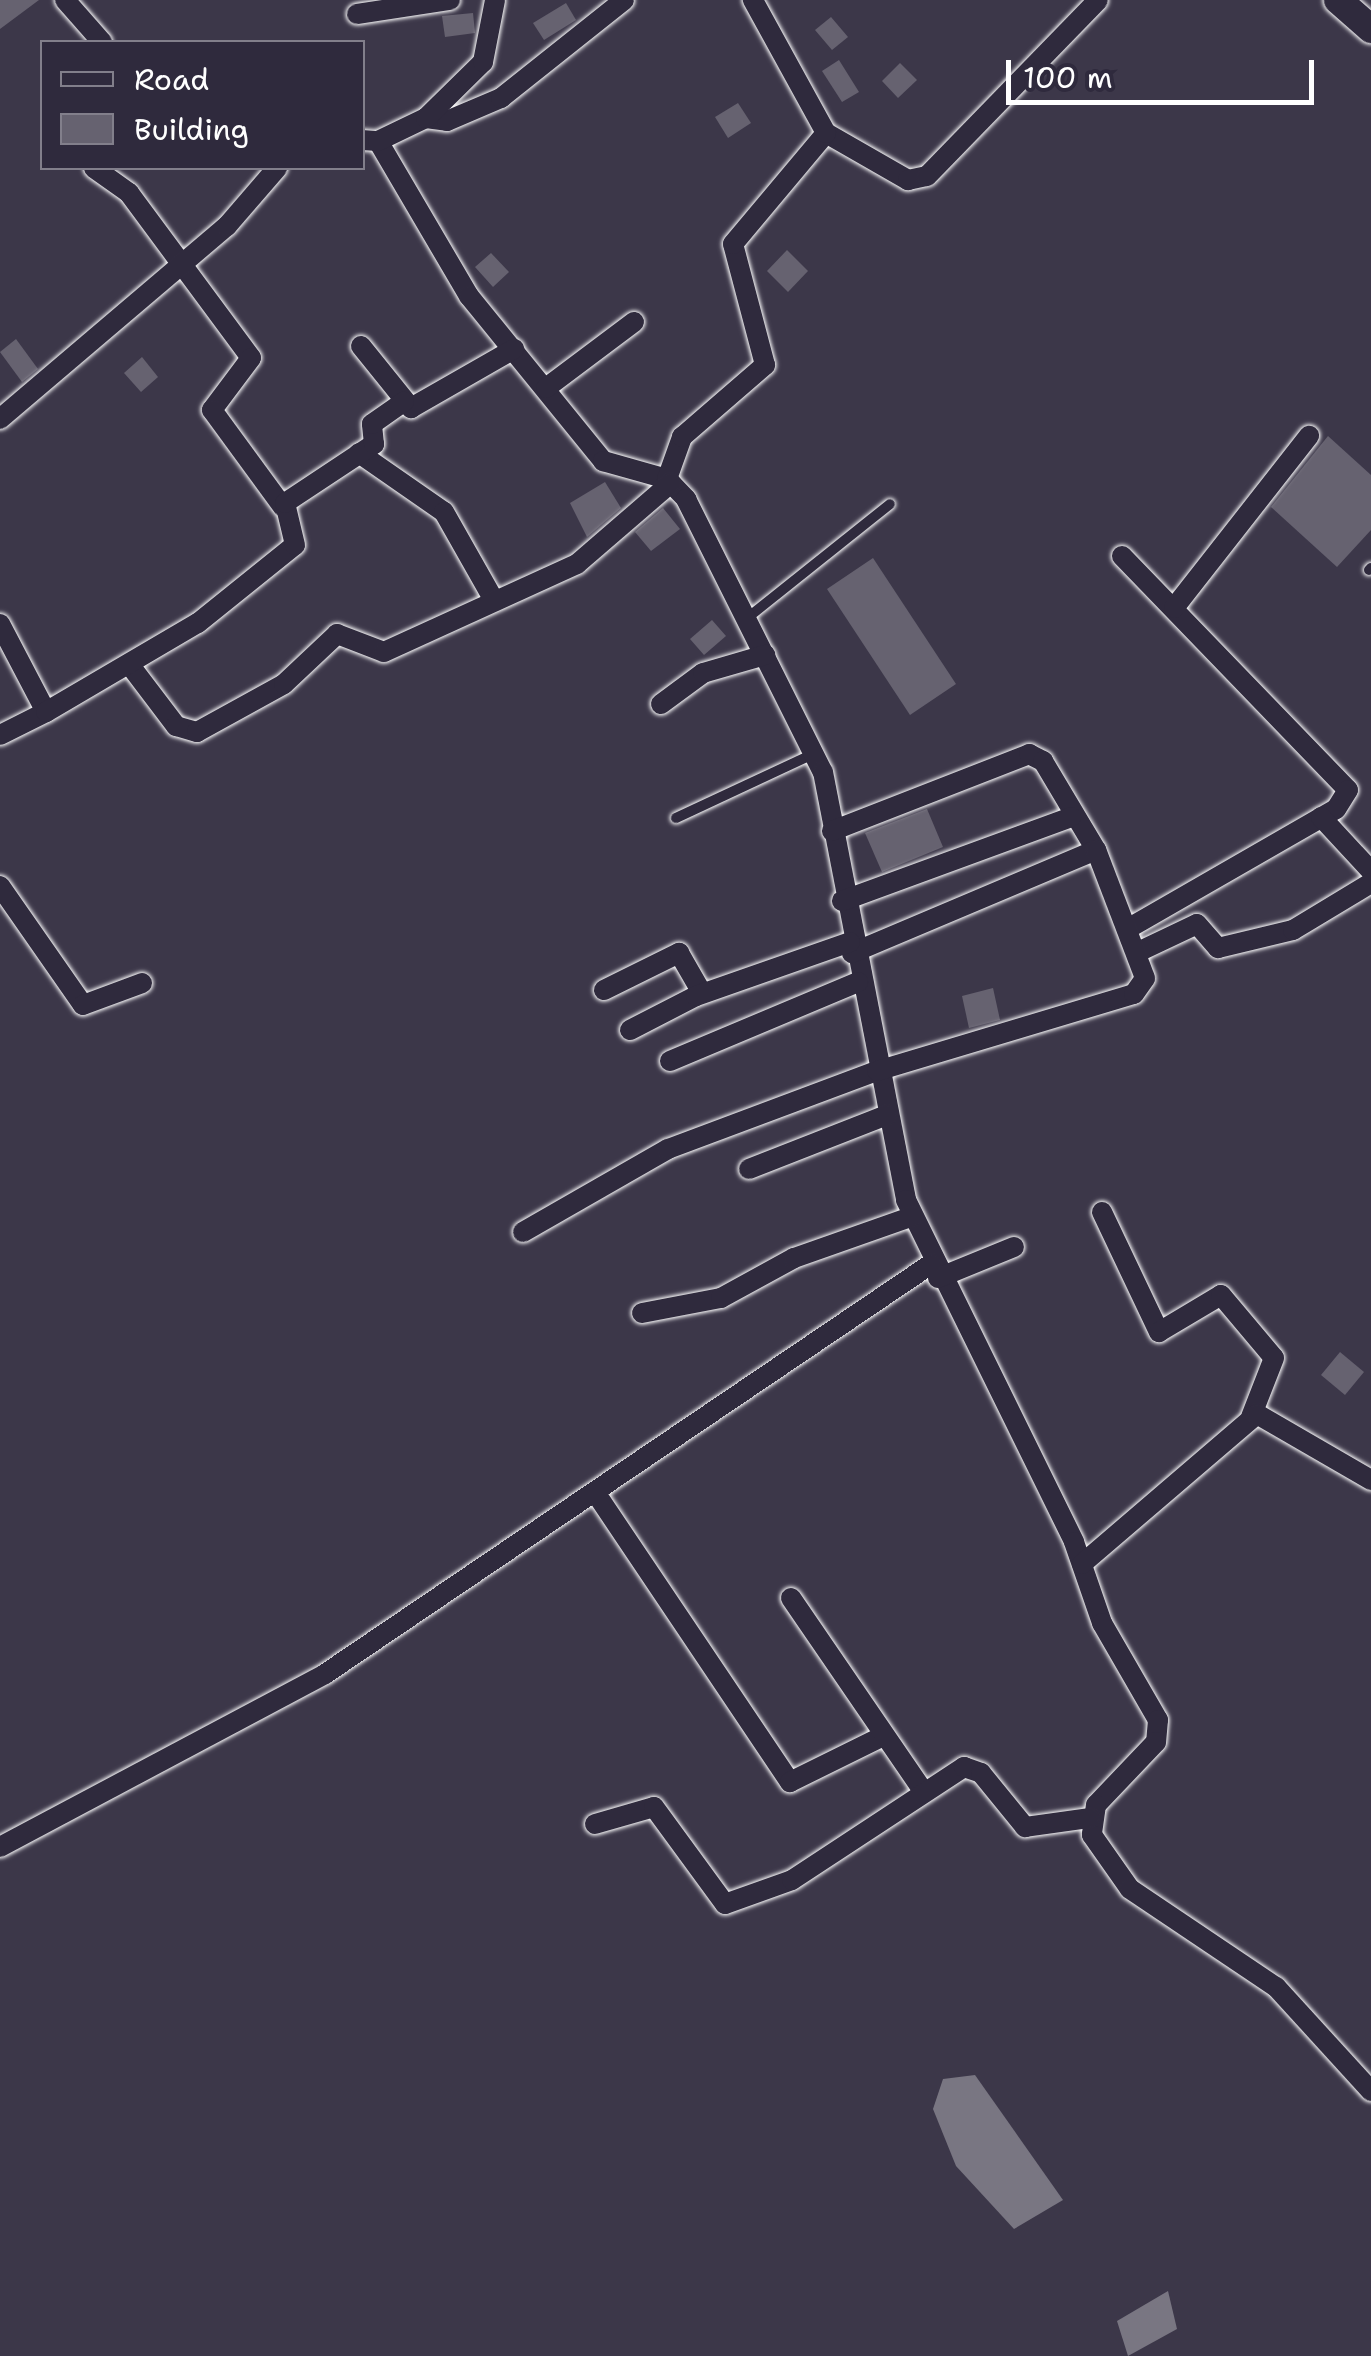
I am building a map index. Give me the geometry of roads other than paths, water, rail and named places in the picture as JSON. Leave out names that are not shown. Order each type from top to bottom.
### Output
[{"type":"street","points":[[65,0],[100,40]]},
{"type":"street","points":[[358,14],[450,0]]},
{"type":"street","points":[[426,118],[483,62],[495,0]]},
{"type":"street","points":[[595,1824],[654,1807],[725,1904],[792,1880],[970,1766],[1025,1826],[1089,1818],[1160,1732],[1082,1564],[934,1271],[913,1216],[877,1071],[814,754],[765,655],[669,481],[603,461],[469,296],[370,140],[426,118],[484,108],[624,0]]},
{"type":"street","points":[[753,0],[826,133],[908,180],[926,176],[1098,0]]},
{"type":"street","points":[[1338,0],[1371,30]]},
{"type":"street","points":[[129,664],[190,733],[284,684],[336,634],[380,653],[492,597],[586,560],[669,481],[682,437],[765,365],[733,244],[826,133]]},
{"type":"street","points":[[0,735],[46,712],[215,611],[295,545],[283,507],[212,410],[250,358],[129,194],[97,170]]},
{"type":"street","points":[[0,418],[182,266],[275,170]]},
{"type":"street","points":[[546,388],[634,322]]},
{"type":"street","points":[[361,346],[404,402],[414,408],[514,349]]},
{"type":"street","points":[[283,507],[376,442],[372,424],[404,402]]},
{"type":"street","points":[[1174,608],[1308,436]]},
{"type":"street","points":[[359,454],[444,512],[492,597]]},
{"type":"street","points":[[1122,556],[1346,784],[1344,803],[1129,928]]},
{"type":"street","points":[[0,624],[46,712]]},
{"type":"street","points":[[661,704],[710,670],[765,655]]},
{"type":"street","points":[[523,1232],[668,1149],[877,1071],[1134,994],[1146,978],[1096,850],[1071,817],[1043,761],[1022,753],[832,831]]},
{"type":"street","points":[[842,901],[1071,817]]},
{"type":"street","points":[[1321,818],[1371,871]]},
{"type":"street","points":[[630,1030],[702,994],[851,947],[1096,850]]},
{"type":"street","points":[[1138,952],[1198,924],[1215,947],[1293,930],[1371,883]]},
{"type":"street","points":[[0,886],[83,1005],[142,983]]},
{"type":"street","points":[[604,990],[679,953],[702,994]]},
{"type":"street","points":[[670,1061],[858,982]]},
{"type":"street","points":[[749,1169],[887,1115]]},
{"type":"street","points":[[1082,1564],[1251,1417],[1274,1358],[1221,1296],[1160,1332],[1102,1212]]},
{"type":"street","points":[[642,1313],[721,1298],[794,1258],[913,1216]]},
{"type":"street","points":[[0,1847],[265,1712],[934,1271],[1014,1246]]},
{"type":"street","points":[[1251,1417],[1268,1415],[1371,1480]]},
{"type":"street","points":[[598,1495],[790,1782],[883,1736]]},
{"type":"street","points":[[790,1598],[924,1792]]},
{"type":"street","points":[[1089,1818],[1130,1890],[1276,1987],[1371,2091]]},
{"type":"lane","points":[[745,620],[890,504]]},
{"type":"lane","points":[[676,818],[814,754]]}]
